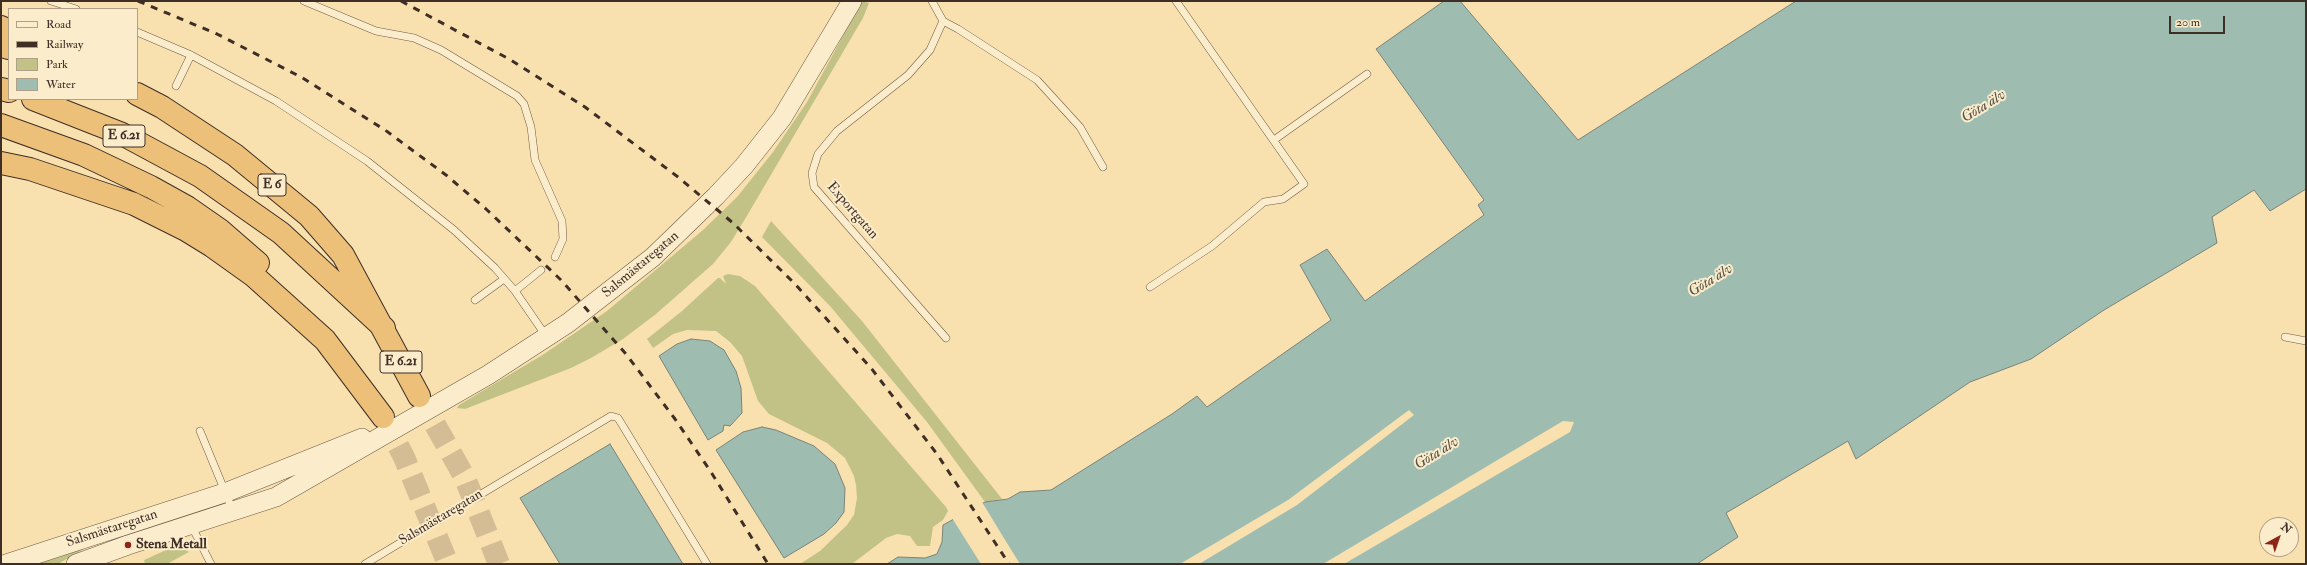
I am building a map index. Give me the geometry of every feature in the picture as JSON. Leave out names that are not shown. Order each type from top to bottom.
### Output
[{"type":"highway","name":"E 6","points":[[138,95],[162,107],[235,155],[309,216],[343,254],[384,328]]},
{"type":"highway","name":"E 6.21","points":[[36,100],[122,134],[200,176],[281,234],[384,328],[419,396]]},
{"type":"highway","name":"E 6.21","points":[[1,125],[84,155],[187,207],[220,230],[298,299],[329,337],[346,367],[390,421]]},
{"type":"highway","points":[[1,164],[30,169],[134,204],[186,230],[212,246],[254,276],[325,340],[346,367]]},
{"type":"street","name":"Salsmästaregatan","points":[[827,42],[838,1]]},
{"type":"street","name":"Salsmästaregatan","points":[[6,564],[227,492],[342,446],[390,421],[482,379],[547,338],[653,257],[716,196],[763,144],[777,124],[800,90],[852,1]]},
{"type":"street","name":"Salsmästaregatan","points":[[76,564],[128,544],[276,497],[346,458],[390,421]]},
{"type":"lane","points":[[51,1],[73,8]]},
{"type":"lane","points":[[304,1],[376,31],[414,38],[441,50],[517,96],[524,104],[531,127],[535,160],[562,221],[563,239],[555,257]]},
{"type":"lane","points":[[932,1],[942,21],[958,29],[1037,80],[1080,127],[1103,167]]},
{"type":"lane","points":[[1150,286],[1212,246],[1264,202],[1283,199],[1304,184],[1176,1]]},
{"type":"lane","name":"Exportgatan","points":[[942,21],[930,50],[908,75],[836,131],[818,154],[812,173],[814,187],[946,338]]},
{"type":"lane","points":[[138,32],[190,55],[276,101],[367,161],[454,230],[504,279],[515,291],[547,338]]},
{"type":"lane","points":[[176,86],[190,55]]},
{"type":"lane","points":[[1274,140],[1367,74]]},
{"type":"lane","points":[[515,291],[541,270]]},
{"type":"lane","points":[[475,300],[504,279]]},
{"type":"lane","points":[[2285,337],[2306,341]]},
{"type":"lane","name":"Salsmästaregatan","points":[[366,564],[610,416],[618,418],[707,564]]},
{"type":"lane","points":[[200,430],[227,492],[233,511]]},
{"type":"lane","points":[[191,525],[211,564]]},
{"type":"green space","points":[[862,1],[869,3],[863,18],[731,242],[713,264],[656,314],[623,339],[591,358],[571,368],[465,409],[457,408],[459,405],[544,354],[607,311],[703,230],[737,197],[773,152],[807,102]]},
{"type":"green space","points":[[771,221],[862,321],[1002,499],[985,502],[927,422],[830,306],[762,237]]},
{"type":"green space","points":[[728,274],[740,276],[755,286],[946,507],[948,511],[943,520],[933,527],[930,546],[917,546],[910,536],[897,534],[886,538],[852,564],[800,564],[820,551],[847,525],[854,515],[857,498],[856,485],[854,476],[845,458],[827,443],[769,414],[758,401],[742,356],[730,342],[716,331],[687,330],[673,334],[653,348],[647,339],[682,311],[718,278],[726,284],[723,276]]},
{"type":"green space","points":[[82,544],[84,549],[58,564],[33,564]]},
{"type":"green space","points":[[177,545],[189,552],[167,564],[145,564],[144,560]]},
{"type":"water","name":"Göta älv","points":[[1444,1],[1460,1],[1578,140],[1796,1],[2306,1],[2306,189],[2270,211],[2254,190],[2212,217],[2217,243],[2104,310],[2031,359],[1970,382],[1856,459],[1848,441],[1726,513],[1738,537],[1697,564],[887,564],[898,557],[925,558],[937,554],[942,542],[943,525],[985,502],[1008,499],[1020,492],[1051,490],[1172,414],[1197,396],[1207,407],[1331,320],[1300,265],[1327,249],[1365,301],[1484,215],[1478,205],[1484,200],[1376,49]]},
{"type":"water","points":[[691,339],[710,341],[724,350],[736,371],[741,388],[742,413],[730,426],[724,425],[723,431],[708,440],[659,356],[677,344]]},
{"type":"water","points":[[762,427],[776,430],[814,446],[835,464],[845,488],[844,512],[836,523],[824,534],[784,558],[716,450],[743,432]]},
{"type":"water","points":[[610,444],[683,564],[560,564],[520,498]]},
{"type":"pier","points":[[1409,410],[1414,415],[1297,505],[1199,564],[1180,564],[1288,500]]},
{"type":"pier","points":[[1563,421],[1574,422],[1570,432],[1344,564],[1323,564]]},
{"type":"pier","points":[[982,502],[1020,564],[981,564],[952,518]]},
{"type":"tunnel","points":[[419,396],[465,478],[499,564]]},
{"type":"tunnel","points":[[383,417],[404,457],[448,564]]},
{"type":"railway","points":[[138,1],[217,34],[301,77],[385,130],[446,175],[486,209],[561,280],[626,354],[675,419],[711,472],[768,564]]},
{"type":"railway","points":[[401,1],[509,59],[585,107],[678,177],[733,223],[795,284],[871,368],[937,454],[1009,564]]},
{"type":"place","name":"Stena Metall","points":[[128,545]]}]
